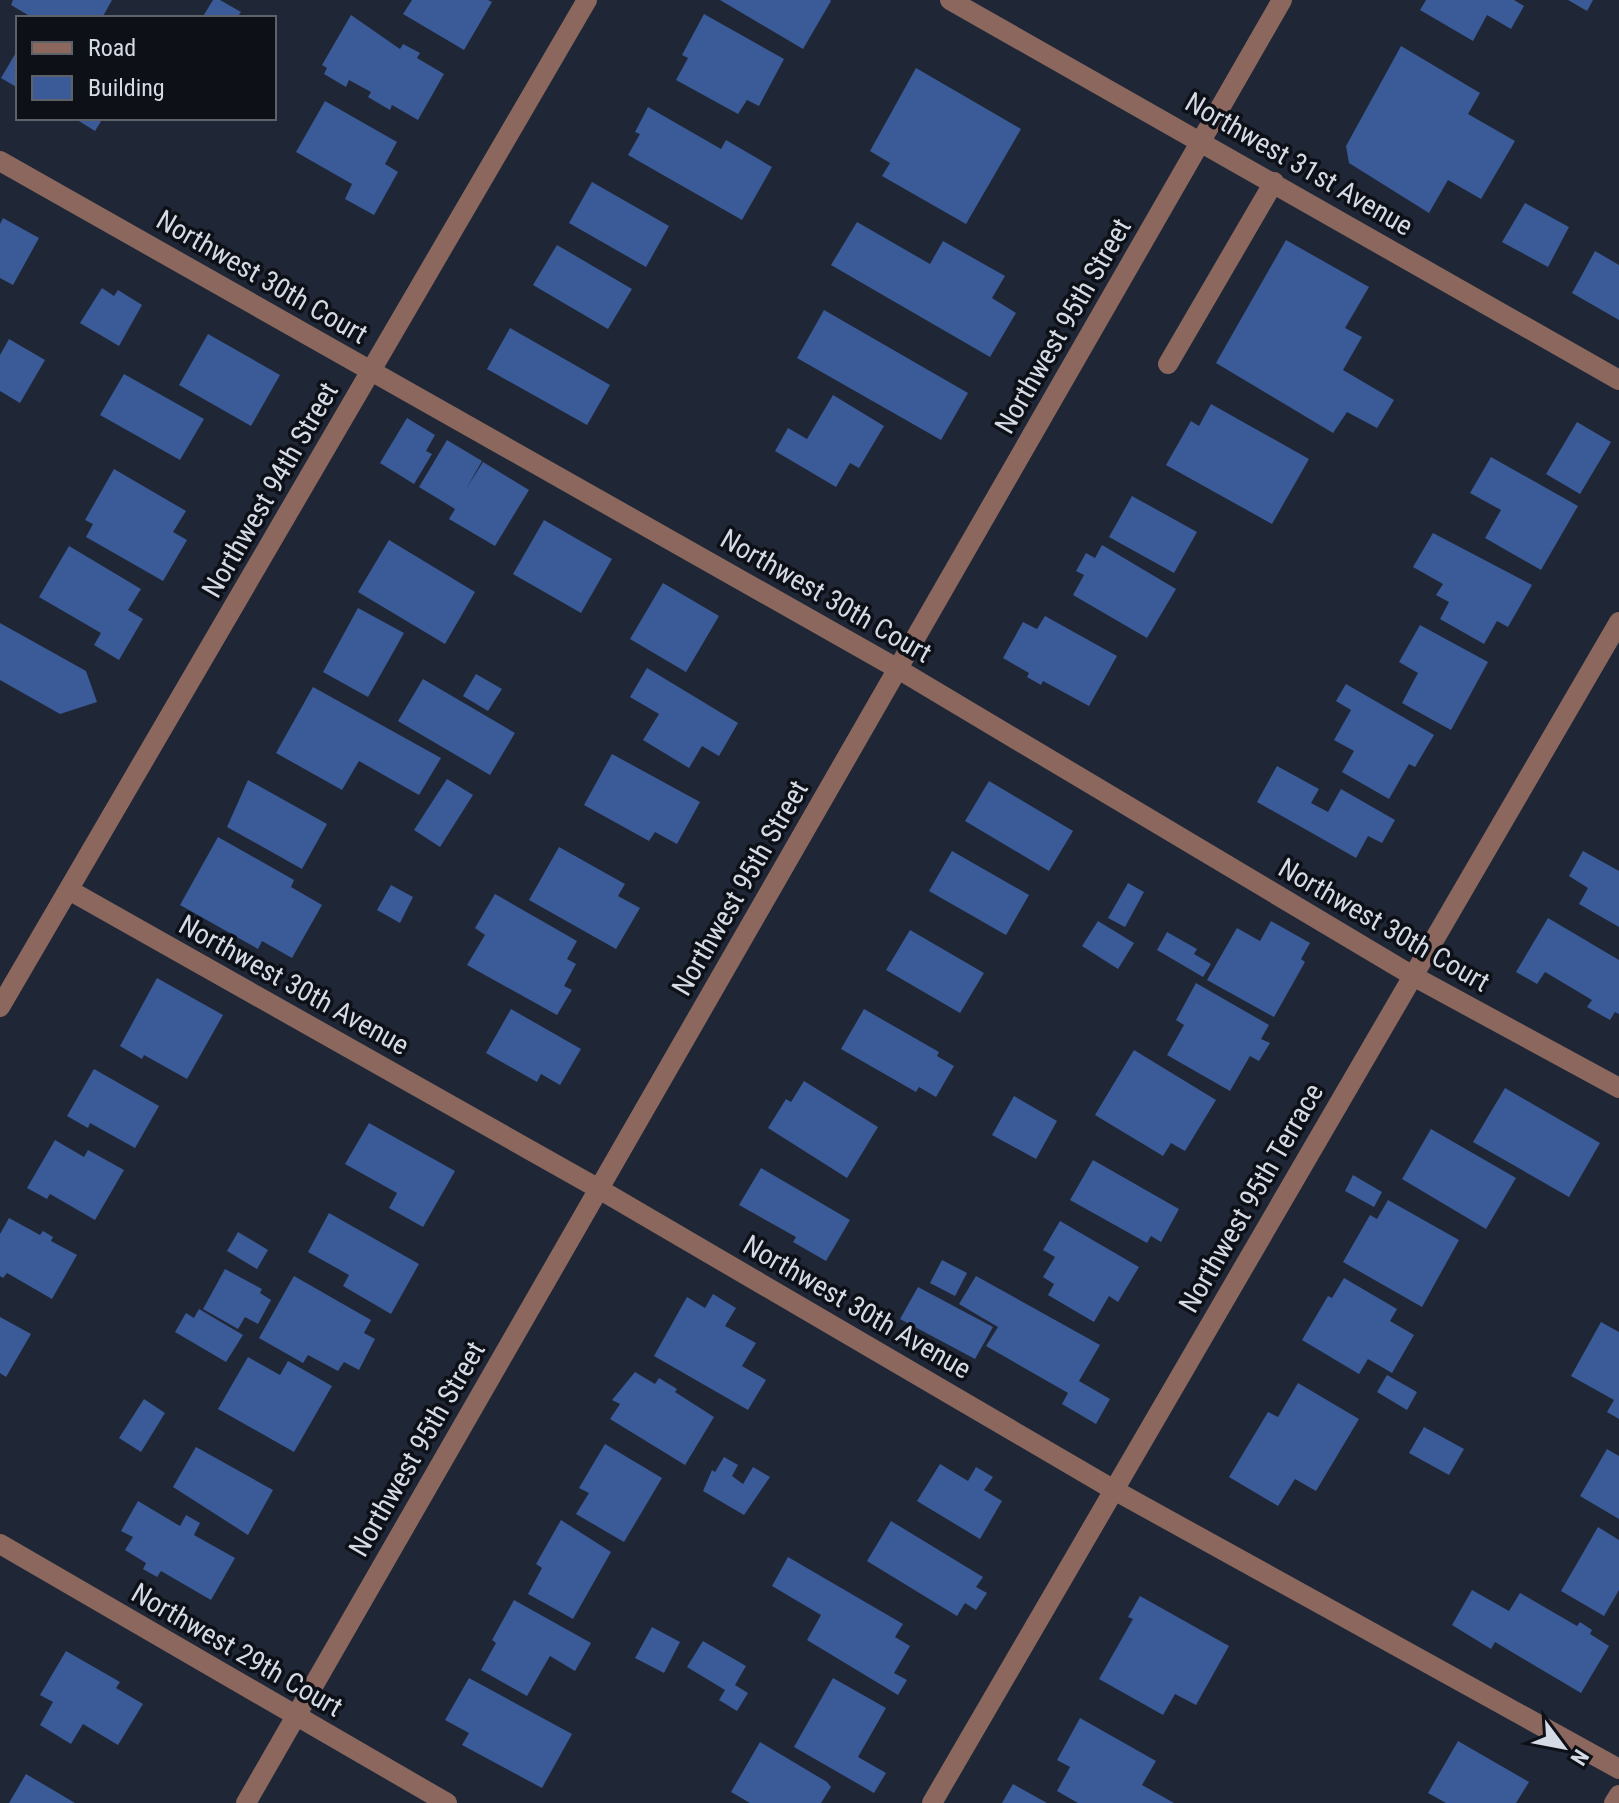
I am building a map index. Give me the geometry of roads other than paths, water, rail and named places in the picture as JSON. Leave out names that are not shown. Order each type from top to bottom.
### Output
[{"type":"street","name":"Northwest 94th Street","points":[[0,1007],[587,0]]},
{"type":"street","name":"Northwest 31st Avenue","points":[[950,0],[1202,140],[1619,380]]},
{"type":"street","name":"Northwest 95th Street","points":[[246,1803],[1282,0]]},
{"type":"street","name":"Northwest 30th Court","points":[[0,161],[898,669],[1413,976],[1619,1088]]},
{"type":"street","points":[[1168,364],[1274,182]]},
{"type":"street","name":"Northwest 95th Terrace","points":[[932,1803],[1619,622]]},
{"type":"street","name":"Northwest 30th Avenue","points":[[69,890],[599,1189],[1114,1490],[1619,1769]]},
{"type":"street","name":"Northwest 29th Court","points":[[0,1544],[447,1803]]},
{"type":"street","points":[[1614,1803],[1619,1795]]}]
